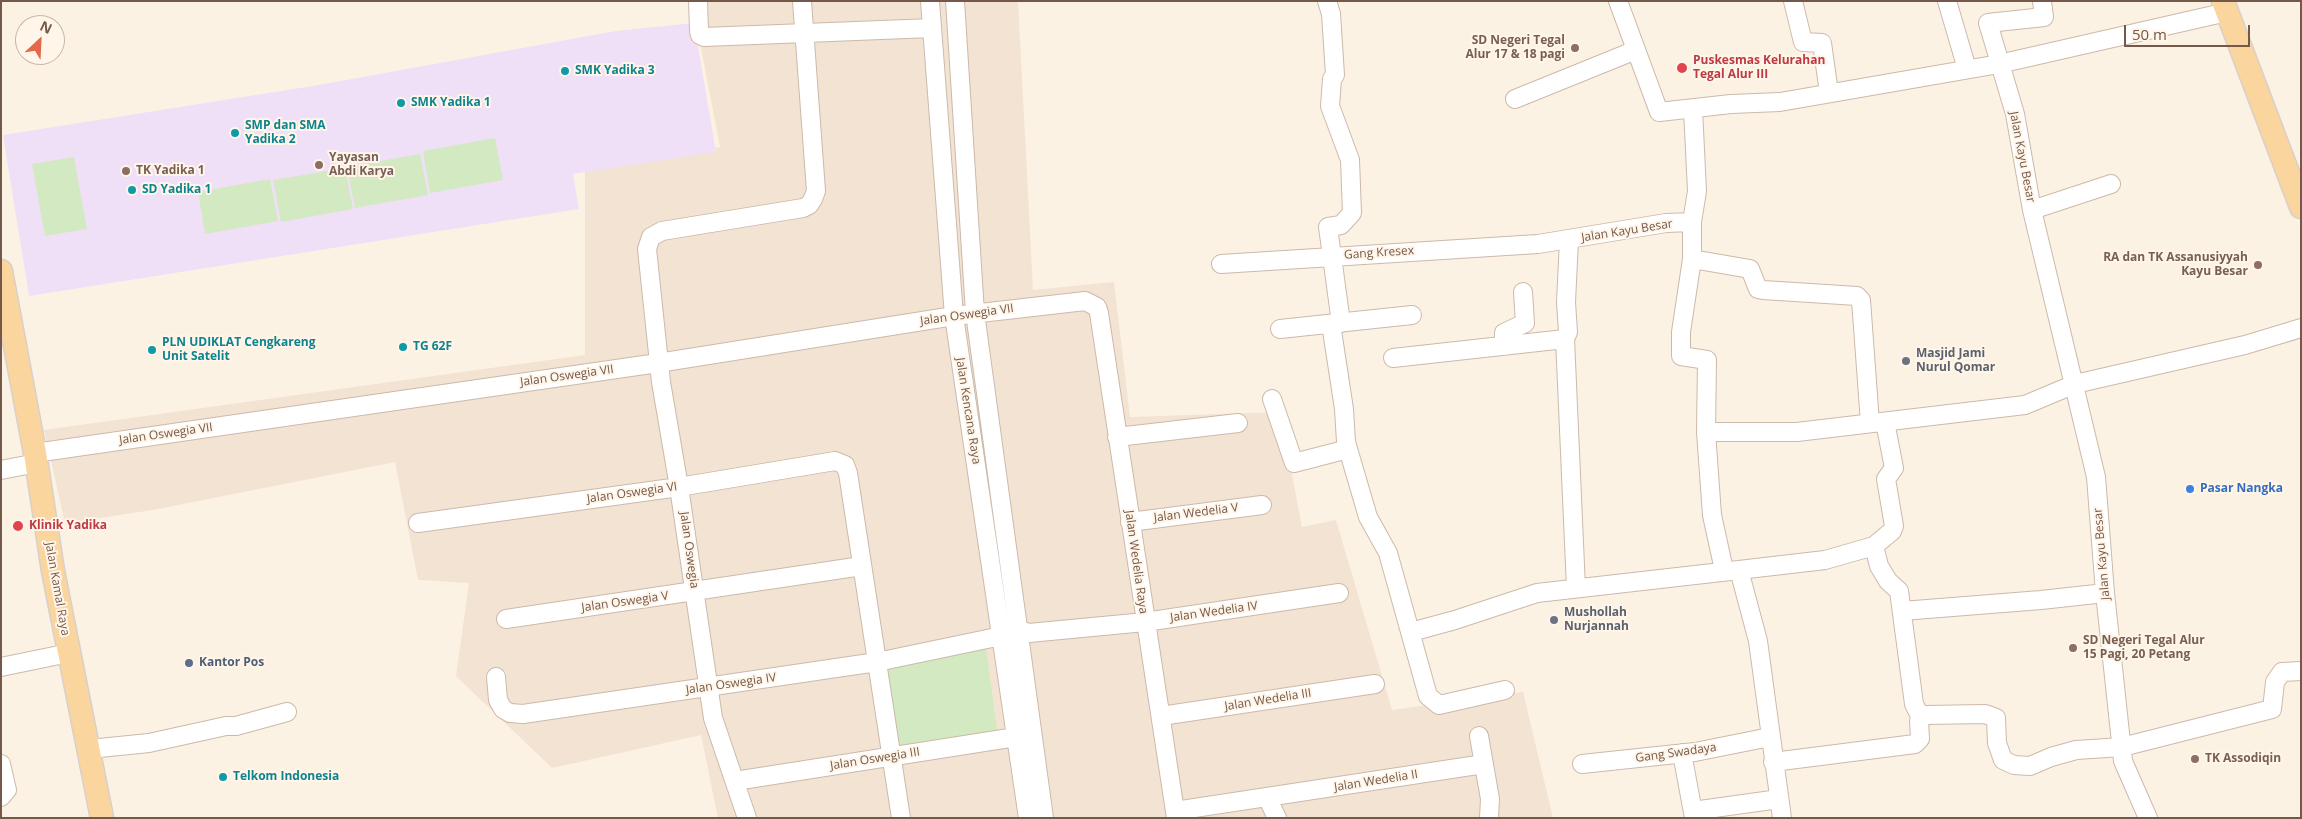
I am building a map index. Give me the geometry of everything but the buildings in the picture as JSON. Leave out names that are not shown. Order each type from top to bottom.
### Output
[{"type":"main road","points":[[2225,6],[2301,207]]},
{"type":"main road","name":"Jalan Kamal Raya","points":[[2,276],[36,458],[53,571],[102,818]]},
{"type":"street","points":[[698,1],[699,31],[700,35],[704,37],[932,28]]},
{"type":"street","points":[[802,1],[804,34]]},
{"type":"street","name":"Jalan Kencana Raya","points":[[930,1],[954,316],[1044,818]]},
{"type":"street","name":"Jalan Kencana Raya","points":[[955,1],[975,313],[1011,636],[1016,736],[1028,818]]},
{"type":"street","points":[[1327,1],[1331,14],[1335,75],[1332,79],[1330,106],[1350,160],[1352,213],[1341,225],[1328,227],[1333,256],[1336,323],[1348,449],[1368,517],[1388,553],[1428,696],[1432,701],[1439,704],[1448,704],[1505,690]]},
{"type":"street","points":[[1618,1],[1658,112],[1731,104],[1780,102],[1999,64],[2225,6]]},
{"type":"street","points":[[1793,1],[1803,42],[1822,43],[1829,93]]},
{"type":"street","points":[[1947,1],[1967,69]]},
{"type":"street","name":"Jalan Kayu Besar","points":[[2042,1],[2044,17],[1988,23],[2015,114],[2032,210],[2096,477],[2105,593],[2123,761],[2147,817]]},
{"type":"street","name":"Jalan Oswegia","points":[[747,818],[713,718],[679,487],[658,363],[647,249],[651,237],[662,231],[803,208],[809,205],[816,191],[804,34]]},
{"type":"street","points":[[1514,98],[1636,50]]},
{"type":"street","points":[[1693,109],[1696,191],[1692,222],[1692,259],[1682,332],[1681,356],[1707,360],[1706,432],[1712,514],[1758,641],[1782,818]]},
{"type":"street","points":[[2032,210],[2111,184]]},
{"type":"street","name":"Jalan Kayu Besar","points":[[1538,244],[1666,224],[1692,222]]},
{"type":"street","points":[[1569,240],[1566,302],[1568,332],[1565,339],[1576,588]]},
{"type":"street","name":"Gang Kresex","points":[[1221,264],[1538,244]]},
{"type":"street","points":[[1411,632],[1455,620],[1537,593],[1825,560],[1874,546],[1892,531],[1894,526],[1886,479],[1894,468],[1878,422],[1861,300],[1857,296],[1758,289],[1750,269],[1692,259]]},
{"type":"street","points":[[1504,346],[1504,333],[1525,323],[1524,292]]},
{"type":"street","name":"Jalan Oswegia VII","points":[[1,470],[36,458],[954,316],[1085,301],[1097,307]]},
{"type":"street","name":"Jalan Wedelia Raya","points":[[1097,307],[1175,814]]},
{"type":"street","points":[[1280,329],[1412,315]]},
{"type":"street","points":[[1706,432],[1797,432],[2025,405],[2075,384],[2246,345],[2301,328]]},
{"type":"street","points":[[1393,358],[1565,339]]},
{"type":"street","points":[[1272,398],[1294,463],[1348,449]]},
{"type":"street","points":[[1117,437],[1238,423]]},
{"type":"street","name":"Jalan Oswegia VI","points":[[418,523],[679,487],[835,461],[845,465],[848,473],[862,566]]},
{"type":"street","name":"Jalan Wedelia V","points":[[1130,522],[1262,505]]},
{"type":"street","points":[[1774,762],[1915,744],[1920,739],[1919,721],[1921,718],[1914,704],[1899,591],[1888,581],[1880,566],[1874,546]]},
{"type":"street","points":[[862,566],[901,818]]},
{"type":"street","name":"Jalan Oswegia V","points":[[506,619],[862,566]]},
{"type":"street","name":"Jalan Wedelia IV","points":[[1011,636],[1145,622],[1339,593]]},
{"type":"street","points":[[1902,611],[2105,593]]},
{"type":"street","name":"Jalan Oswegia IV","points":[[496,677],[498,700],[503,709],[510,713],[524,714],[877,662],[1011,636]]},
{"type":"street","points":[[1,666],[69,653]]},
{"type":"street","points":[[1921,718],[1936,714],[1985,714],[1994,716],[1998,723],[1997,743],[2001,756],[2006,763],[2030,766],[2051,757],[2076,750],[2122,747],[2272,709],[2275,682],[2282,672],[2301,671]]},
{"type":"street","name":"Jalan Wedelia III","points":[[1161,716],[1374,684]]},
{"type":"street","points":[[89,749],[149,742],[226,726],[236,726],[287,712]]},
{"type":"street","name":"Jalan Oswegia III","points":[[735,781],[1016,736]]},
{"type":"street","points":[[1479,736],[1490,799],[1489,818]]},
{"type":"street","name":"Gang Swadaya","points":[[1582,764],[1682,753],[1770,737]]},
{"type":"street","points":[[1682,753],[1693,814],[1740,810],[1779,799]]},
{"type":"street","points":[[1,764],[7,790],[1,797]]},
{"type":"street","name":"Jalan Wedelia II","points":[[1175,814],[1267,797],[1484,764]]},
{"type":"street","points":[[1267,797],[1277,818]]},
{"type":"shaded area","points":[[692,1],[1018,1],[1033,290],[1114,282],[1130,417],[1280,412],[1302,527],[1336,520],[1392,710],[1523,692],[1553,818],[718,818],[701,735],[552,768],[456,676],[469,583],[418,580],[395,462],[153,510],[65,523],[44,430],[585,355],[585,166],[720,147]]},
{"type":"shaded area","name":"Yayasan Abdi Karya","points":[[694,23],[716,152],[573,174],[579,209],[29,296],[3,135],[319,85],[616,31]]},
{"type":"green space","points":[[495,138],[503,180],[430,193],[423,151]]},
{"type":"green space","points":[[420,154],[428,195],[355,208],[347,167]]},
{"type":"green space","points":[[74,157],[87,229],[45,236],[32,164]]},
{"type":"green space","points":[[345,168],[353,209],[281,222],[273,180]]},
{"type":"green space","points":[[270,179],[278,221],[205,234],[198,192]]},
{"type":"green space","points":[[986,649],[998,737],[894,749],[883,665]]},
{"type":"place","name":"SD Negeri Tegal Alur 17 & 18 pagi","points":[[1575,48]]},
{"type":"place","name":"Puskesmas Kelurahan Tegal Alur III","points":[[1682,68]]},
{"type":"place","name":"SMK Yadika 3","points":[[565,71]]},
{"type":"place","name":"SMK Yadika 1","points":[[401,103]]},
{"type":"place","name":"SMP dan SMA Yadika 2","points":[[235,133]]},
{"type":"place","name":"Yayasan Abdi Karya","points":[[319,165]]},
{"type":"place","name":"TK Yadika 1","points":[[126,171]]},
{"type":"place","name":"SD Yadika 1","points":[[132,190]]},
{"type":"place","name":"RA dan TK Assanusiyyah Kayu Besar","points":[[2258,265]]},
{"type":"place","name":"TG 62F","points":[[403,347]]},
{"type":"place","name":"PLN UDIKLAT Cengkareng Unit Satelit","points":[[152,350]]},
{"type":"place","name":"Masjid Jami Nurul Qomar","points":[[1906,361]]},
{"type":"place","name":"Pasar Nangka","points":[[2190,489]]},
{"type":"place","name":"Klinik Yadika","points":[[18,526]]},
{"type":"place","name":"Mushollah Nurjannah","points":[[1554,620]]},
{"type":"place","name":"SD Negeri Tegal Alur 15 Pagi, 20 Petang","points":[[2073,648]]},
{"type":"place","name":"Kantor Pos","points":[[189,663]]},
{"type":"place","name":"TK Assodiqin","points":[[2195,759]]},
{"type":"place","name":"Telkom Indonesia","points":[[223,777]]}]
